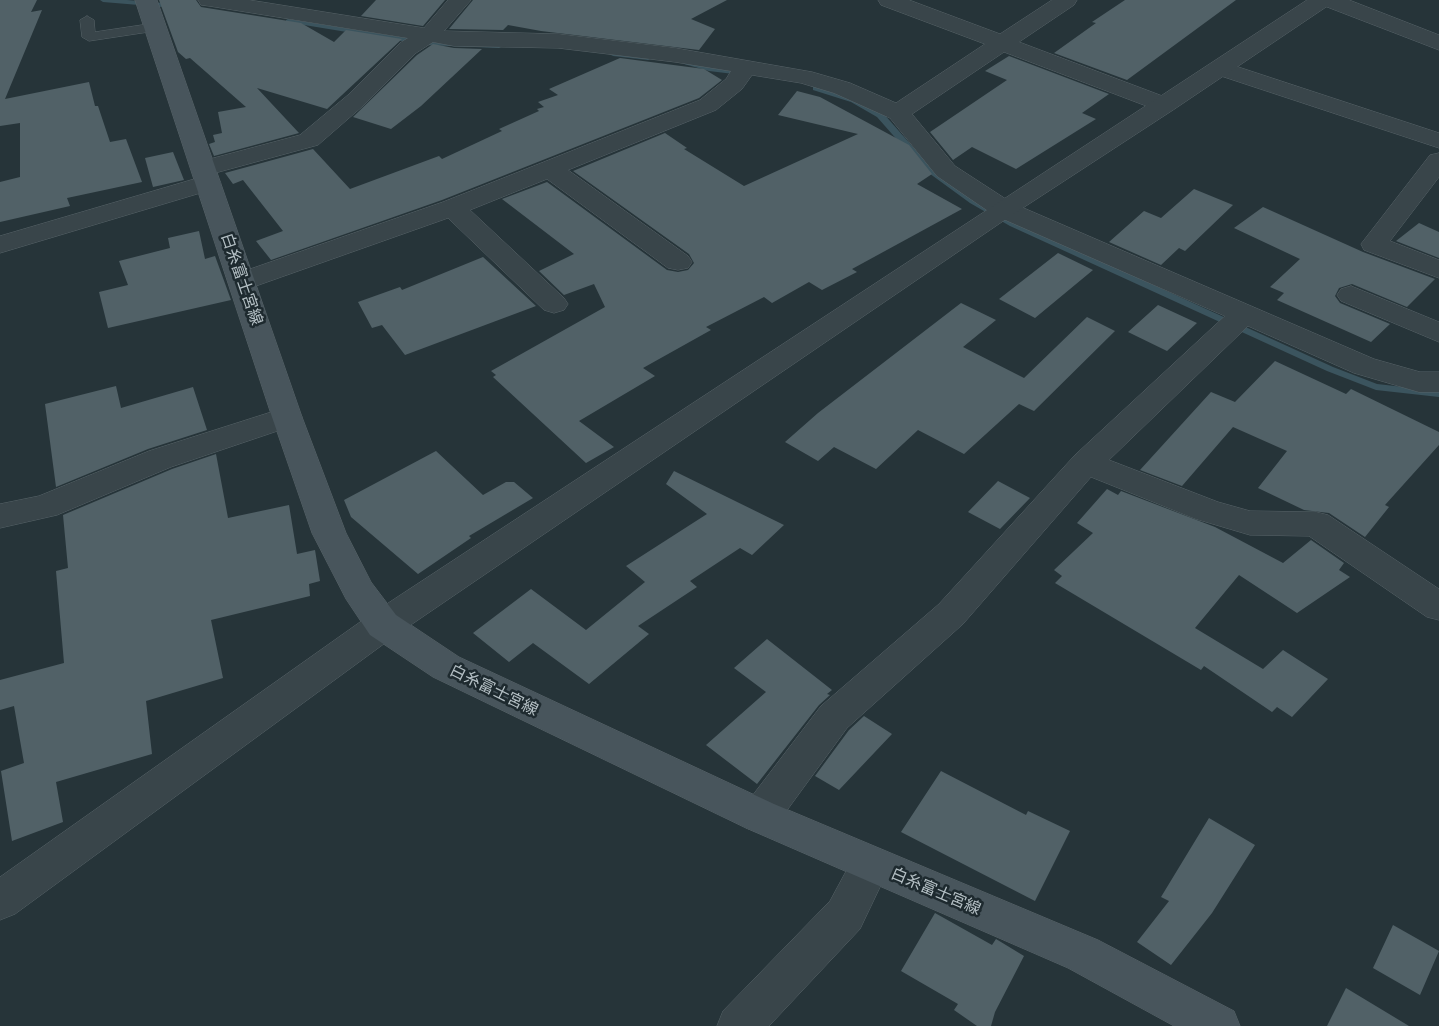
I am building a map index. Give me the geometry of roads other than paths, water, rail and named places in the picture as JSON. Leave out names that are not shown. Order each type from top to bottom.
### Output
[{"type":"main road","name":"白糸富士宮線","points":[[151,13],[287,417],[329,533],[358,590],[383,625],[446,667],[760,816],[1083,954],[1218,1026]]},
{"type":"street","points":[[209,0],[428,36],[454,39],[558,40],[675,55],[804,77],[842,88],[898,113],[946,171],[1003,209],[1364,366],[1419,382],[1439,382]]},
{"type":"street","points":[[0,244],[309,140],[357,100],[408,48],[428,36],[460,0]]},
{"type":"street","points":[[889,0],[1165,105]]},
{"type":"street","points":[[898,113],[1066,0]]},
{"type":"street","points":[[0,901],[383,625],[1003,209],[1165,105],[1321,0]]},
{"type":"street","points":[[1330,0],[1439,43]]},
{"type":"street","points":[[243,281],[452,208],[708,105],[734,84],[745,68]]},
{"type":"street","points":[[1220,68],[1439,141]]},
{"type":"street","points":[[1439,160],[1374,244],[1439,270]]},
{"type":"street","points":[[549,168],[678,262]]},
{"type":"street","points":[[452,208],[554,303]]},
{"type":"street","points":[[1352,295],[1439,333]]},
{"type":"street","points":[[760,816],[834,717],[951,614],[1086,463],[1245,313]]},
{"type":"street","points":[[0,516],[45,507],[160,459],[287,417]]},
{"type":"street","points":[[1086,463],[1208,512],[1250,523],[1316,524],[1439,607]]},
{"type":"street","points":[[739,1026],[844,915],[871,864]]},
{"type":"lane","points":[[87,20],[89,37],[151,13]]},
{"type":"waterway","points":[[103,0],[175,6]]},
{"type":"waterway","points":[[288,21],[426,43],[499,46]]},
{"type":"waterway","points":[[613,54],[648,58]]},
{"type":"waterway","points":[[687,62],[709,69],[742,73]]},
{"type":"waterway","points":[[816,88],[854,100],[880,115],[925,166],[973,201],[1013,224],[1330,369],[1376,387],[1439,394]]}]
